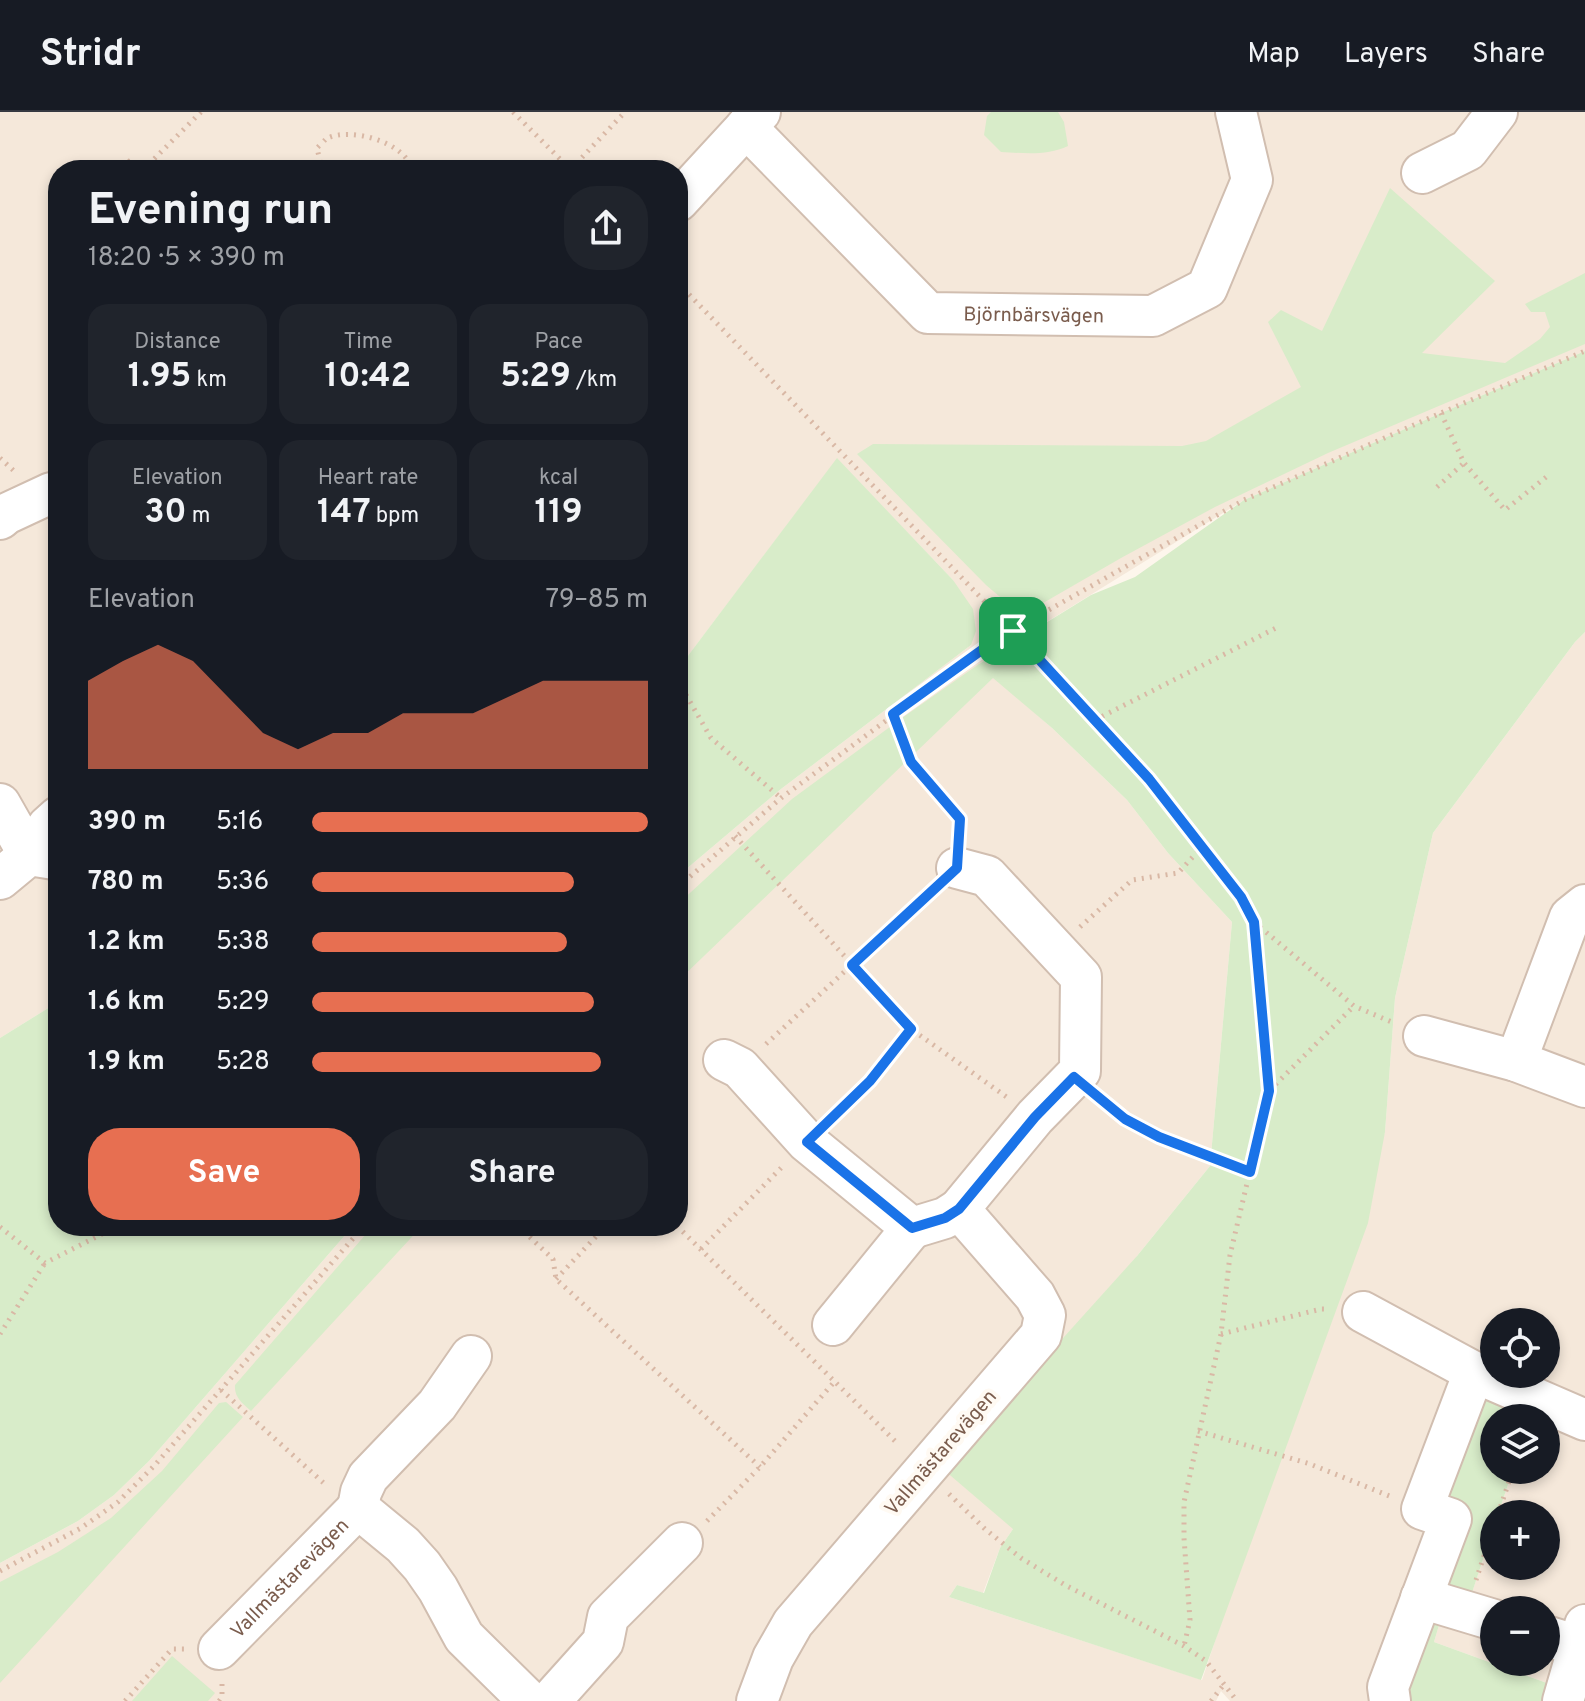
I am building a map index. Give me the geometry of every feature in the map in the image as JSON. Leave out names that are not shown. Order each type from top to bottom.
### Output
[{"type":"street","name":"Björnbärsvägen","points":[[688,190],[753,120],[928,313],[1153,316],[1207,288],[1252,180],[1236,112]]},
{"type":"street","points":[[1422,173],[1468,150],[1497,112]]},
{"type":"street","points":[[0,519],[48,494]]},
{"type":"street","points":[[0,804],[29,865]]},
{"type":"street","points":[[29,865],[48,826]]},
{"type":"street","points":[[833,1325],[912,1228],[945,1218],[959,1209],[1035,1117],[1080,1071],[1081,977],[987,876],[957,868]]},
{"type":"street","points":[[1516,1061],[1570,917],[1585,905]]},
{"type":"street","points":[[1424,1036],[1516,1061],[1585,1087]]},
{"type":"street","points":[[732,1064],[807,1142],[912,1228]]},
{"type":"street","name":"Vallmästarevägen","points":[[757,1701],[773,1658],[793,1623],[1041,1335],[1045,1315],[1035,1296],[959,1209]]},
{"type":"street","points":[[1363,1312],[1474,1372],[1585,1420]]},
{"type":"street","name":"Vallmästarevägen","points":[[219,1649],[358,1508],[368,1477],[437,1405],[471,1356]]},
{"type":"street","points":[[1390,1701],[1388,1687],[1451,1519],[1422,1509],[1474,1372]]},
{"type":"street","name":"Vallmästarevägen","points":[[358,1508],[403,1545],[422,1566],[464,1637],[529,1701]]},
{"type":"street","points":[[550,1701],[603,1642],[608,1617],[682,1543]]},
{"type":"street","points":[[1421,1598],[1480,1616]]},
{"type":"street","points":[[1563,1701],[1574,1639]]},
{"type":"path","points":[[153,160],[201,112]]},
{"type":"path","points":[[513,112],[561,160]]},
{"type":"path","points":[[580,160],[625,112]]},
{"type":"path","points":[[320,160],[317,148],[325,139],[338,135],[375,139],[392,146],[408,160]]},
{"type":"path","points":[[688,293],[1013,631],[1149,779],[1241,897],[1254,922],[1269,1091],[1230,1255],[1221,1334],[1184,1502],[1190,1620],[1184,1646],[1206,1661],[1237,1701]]},
{"type":"path","points":[[688,878],[781,798],[997,639],[1244,500],[1585,351]]},
{"type":"path","points":[[1441,413],[1464,463],[1505,510],[1550,474]]},
{"type":"path","points":[[1437,487],[1464,463]]},
{"type":"path","points":[[1095,720],[1276,628]]},
{"type":"path","points":[[688,698],[711,738],[781,798]]},
{"type":"path","points":[[732,1064],[852,965],[957,868],[960,819],[911,762],[893,714]]},
{"type":"path","points":[[735,836],[911,1029],[1035,1117]]},
{"type":"path","points":[[1055,950],[1132,880],[1178,873],[1202,847]]},
{"type":"path","points":[[1254,922],[1354,1006],[1424,1036]]},
{"type":"path","points":[[1269,1091],[1354,1006]]},
{"type":"path","points":[[701,1249],[870,1081],[911,1029]]},
{"type":"path","points":[[1074,1077],[1125,1119],[1159,1137],[1250,1172]]},
{"type":"path","points":[[0,1227],[45,1263]]},
{"type":"path","points":[[0,1334],[45,1263],[98,1236]]},
{"type":"path","points":[[0,1571],[81,1528],[118,1502],[154,1466],[355,1236]]},
{"type":"path","points":[[529,1236],[553,1259],[556,1279],[760,1467]]},
{"type":"path","points":[[556,1279],[597,1236]]},
{"type":"path","points":[[1221,1334],[1321,1309],[1363,1312]]},
{"type":"path","points":[[682,1543],[717,1513],[835,1381]]},
{"type":"path","points":[[221,1390],[337,1495],[358,1508]]},
{"type":"path","points":[[1198,1431],[1310,1464],[1422,1509]]},
{"type":"path","points":[[125,1701],[172,1649],[219,1649],[222,1697],[219,1701]]},
{"type":"path","points":[[1211,1701],[1225,1683]]},
{"type":"shaded area","points":[[0,112],[1585,112],[1585,351],[1244,500],[979,664],[1127,800],[1168,853],[1232,922],[1210,1166],[1137,1256],[1013,1529],[1000,1548],[983,1593],[957,1585],[949,1597],[1202,1680],[1385,1132],[1395,998],[1433,833],[1585,632],[1585,1701],[1563,1701],[1566,1690],[1528,1676],[1560,1676],[1560,1596],[1480,1596],[1480,1659],[1434,1642],[1445,1605],[1466,1611],[1480,1568],[1480,1580],[1560,1580],[1560,1500],[1503,1500],[1508,1484],[1560,1484],[1560,1404],[1524,1404],[1498,1388],[1560,1388],[1560,1308],[1480,1308],[1480,1377],[1474,1373],[1451,1519],[1390,1701],[1230,1701],[1221,1691],[1216,1701],[0,1701],[0,1563],[78,1521],[114,1495],[149,1461],[344,1236],[688,1236],[688,868],[781,789],[971,645],[953,580],[837,459],[688,656],[688,160],[48,160],[48,1008],[0,1038]]},
{"type":"green space","points":[[991,112],[1058,112],[1064,122],[1068,146],[1044,153],[1001,152],[984,135],[987,116]]},
{"type":"green space","points":[[1390,188],[1495,281],[1422,353],[1505,363],[1540,339],[1550,327],[1545,312],[1531,312],[1525,304],[1585,273],[1585,344],[1328,453],[1215,507],[1031,610],[1013,608],[986,585],[857,454],[873,444],[1182,446],[1206,441],[1301,387],[1268,322],[1281,310],[1322,331]]},
{"type":"green space","points":[[1585,351],[1585,632],[1433,833],[1395,998],[1385,1132],[1368,1223],[1201,1680],[949,1597],[957,1585],[984,1593],[1000,1548],[1013,1529],[944,1470],[1137,1256],[1210,1166],[1232,922],[1168,853],[1127,800],[1052,728],[993,678],[688,971],[688,895],[792,799],[979,664],[1091,595],[1135,577],[1244,500]]},
{"type":"green space","points":[[837,458],[953,580],[973,609],[976,631],[971,645],[781,789],[688,868],[688,656]]},
{"type":"green space","points":[[48,1008],[48,1236],[344,1236],[149,1461],[114,1495],[78,1521],[0,1563],[0,1038]]},
{"type":"green space","points":[[364,1236],[413,1236],[251,1411],[237,1396],[235,1385]]},
{"type":"green space","points":[[1474,1372],[1480,1377],[1480,1388],[1493,1388],[1513,1404],[1480,1404],[1480,1484],[1508,1484],[1503,1500],[1480,1500],[1480,1568],[1466,1611],[1445,1605],[1434,1642],[1480,1659],[1480,1676],[1528,1676],[1566,1690],[1563,1701],[1390,1701],[1451,1520],[1422,1509]]},
{"type":"green space","points":[[226,1402],[243,1417],[0,1683],[0,1582],[58,1552],[111,1518],[162,1471],[219,1403]]},
{"type":"green space","points":[[172,1656],[215,1693],[208,1701],[132,1701]]},
{"type":"route","points":[[1013,631],[1149,779],[1241,897],[1254,922],[1269,1091],[1250,1172],[1159,1137],[1125,1119],[1074,1077],[1035,1117],[959,1209],[945,1218],[912,1228],[807,1142],[870,1081],[911,1029],[852,965],[957,868],[960,819],[911,762],[893,714],[997,639],[1013,631]]}]
